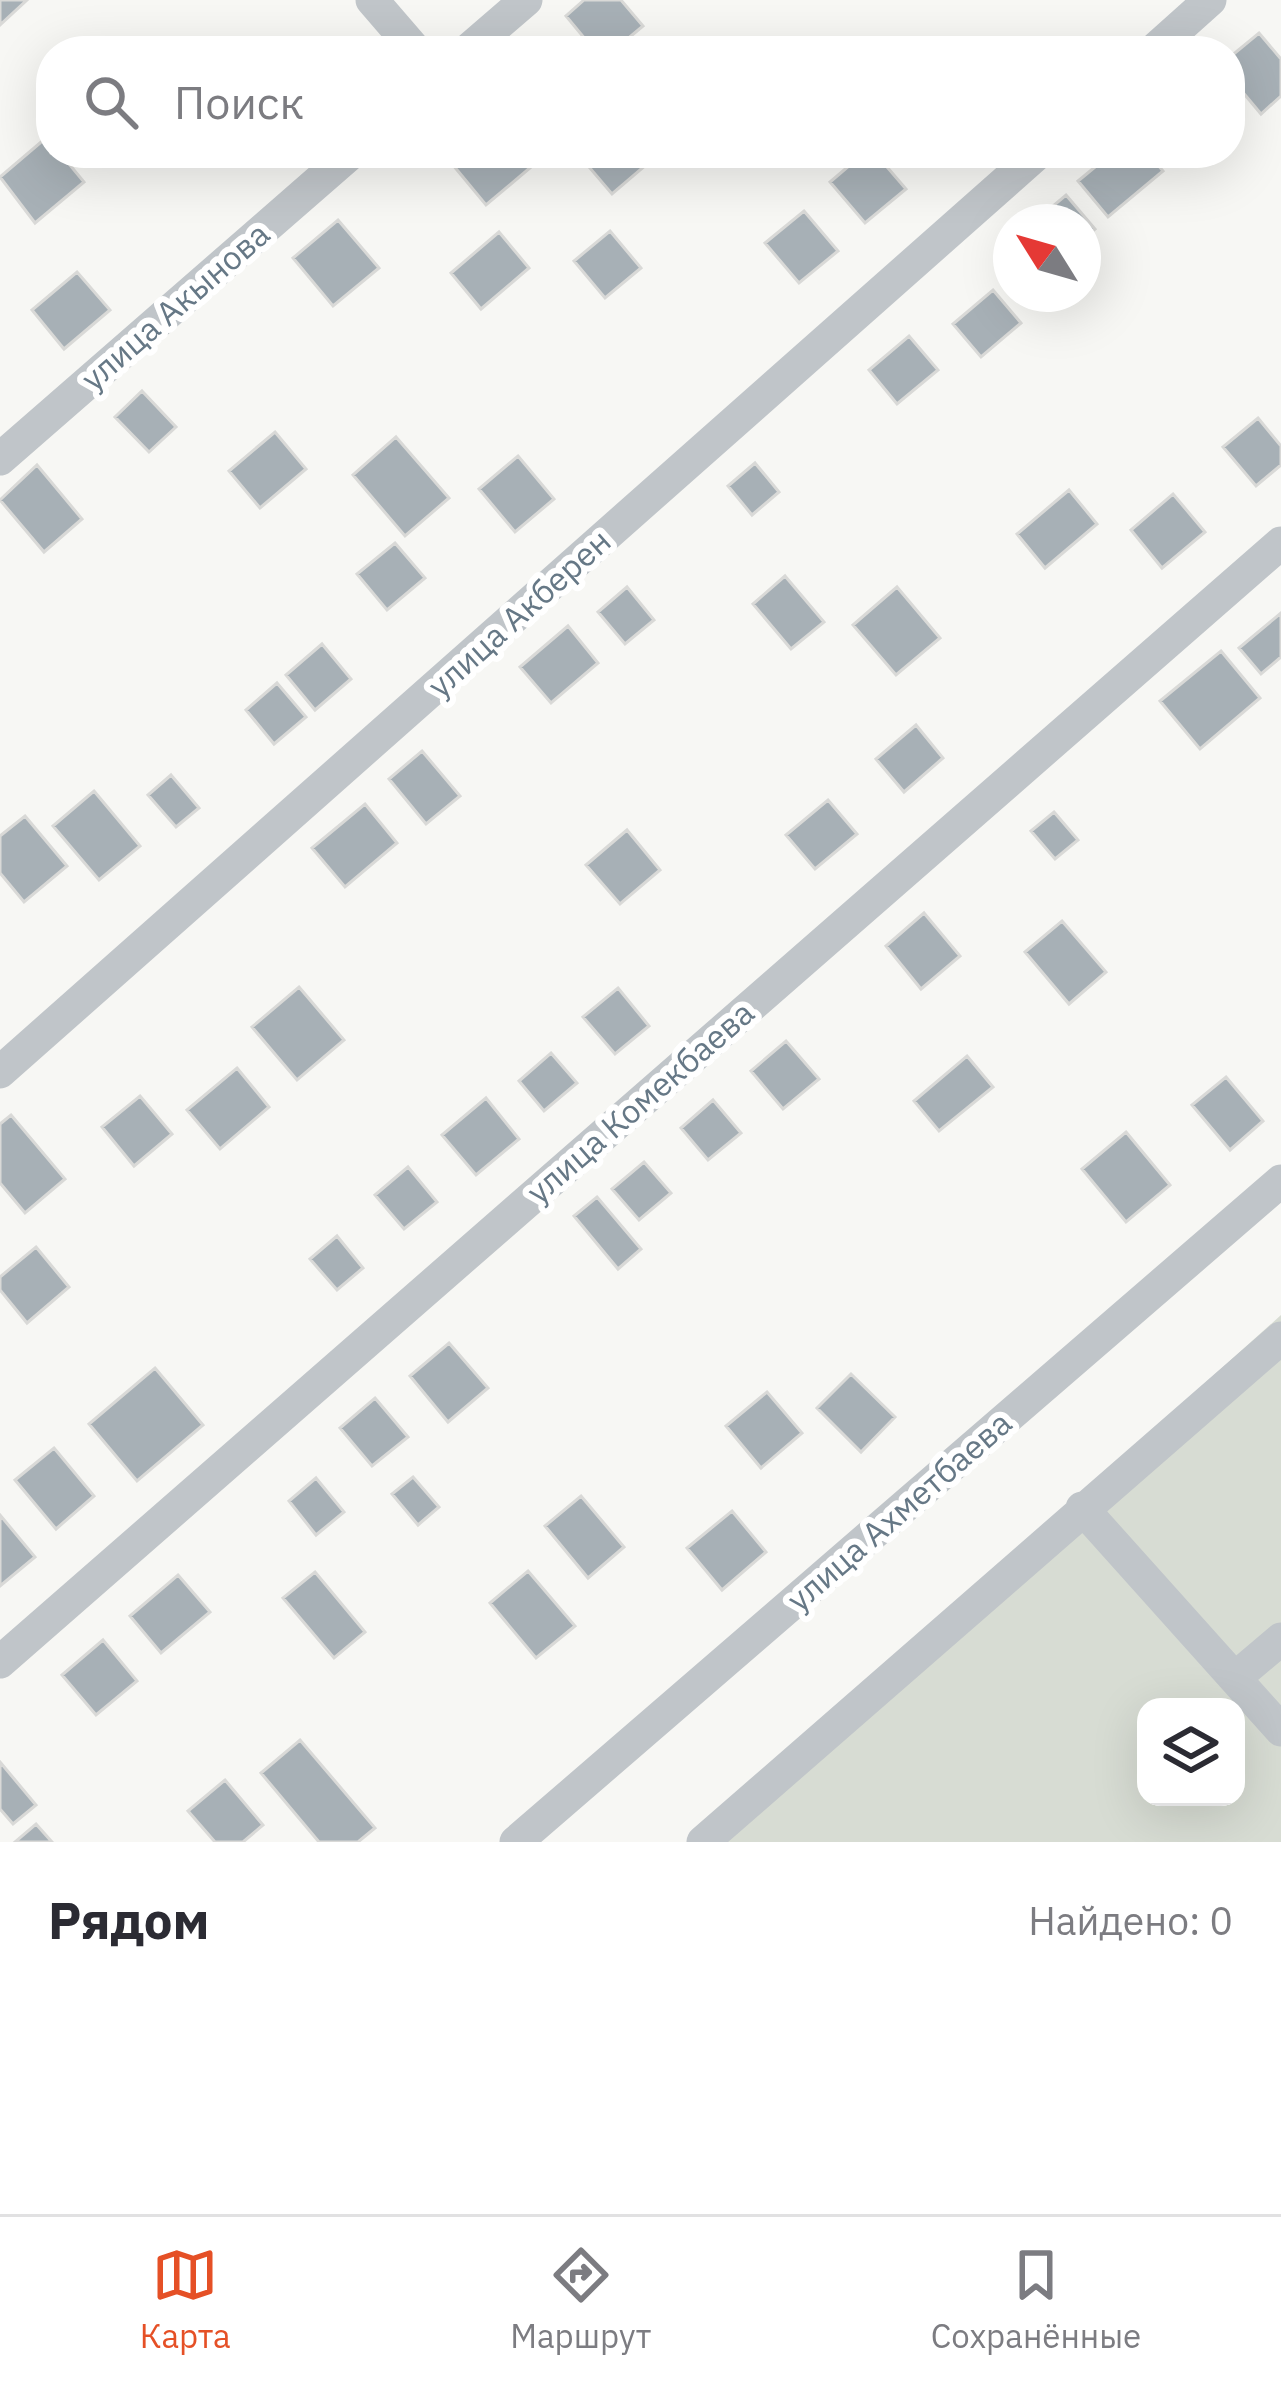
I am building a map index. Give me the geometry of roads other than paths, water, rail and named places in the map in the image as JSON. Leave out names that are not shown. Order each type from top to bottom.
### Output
[{"type":"street","points":[[372,0],[403,36]]},
{"type":"street","points":[[484,36],[526,0]]},
{"type":"street","points":[[1170,36],[1210,0]]},
{"type":"street","name":"улица Акынова","points":[[0,459],[334,168]]},
{"type":"street","name":"улица Акберен","points":[[0,1072],[1020,168]]},
{"type":"street","name":"улица Комекбаева","points":[[0,1662],[1281,543]]},
{"type":"street","name":"улица Ахметбаева","points":[[516,1842],[1281,1180]]},
{"type":"street","points":[[703,1842],[1281,1337]]},
{"type":"street","points":[[1082,1508],[1281,1730]]},
{"type":"street","points":[[1235,1678],[1281,1639]]}]
